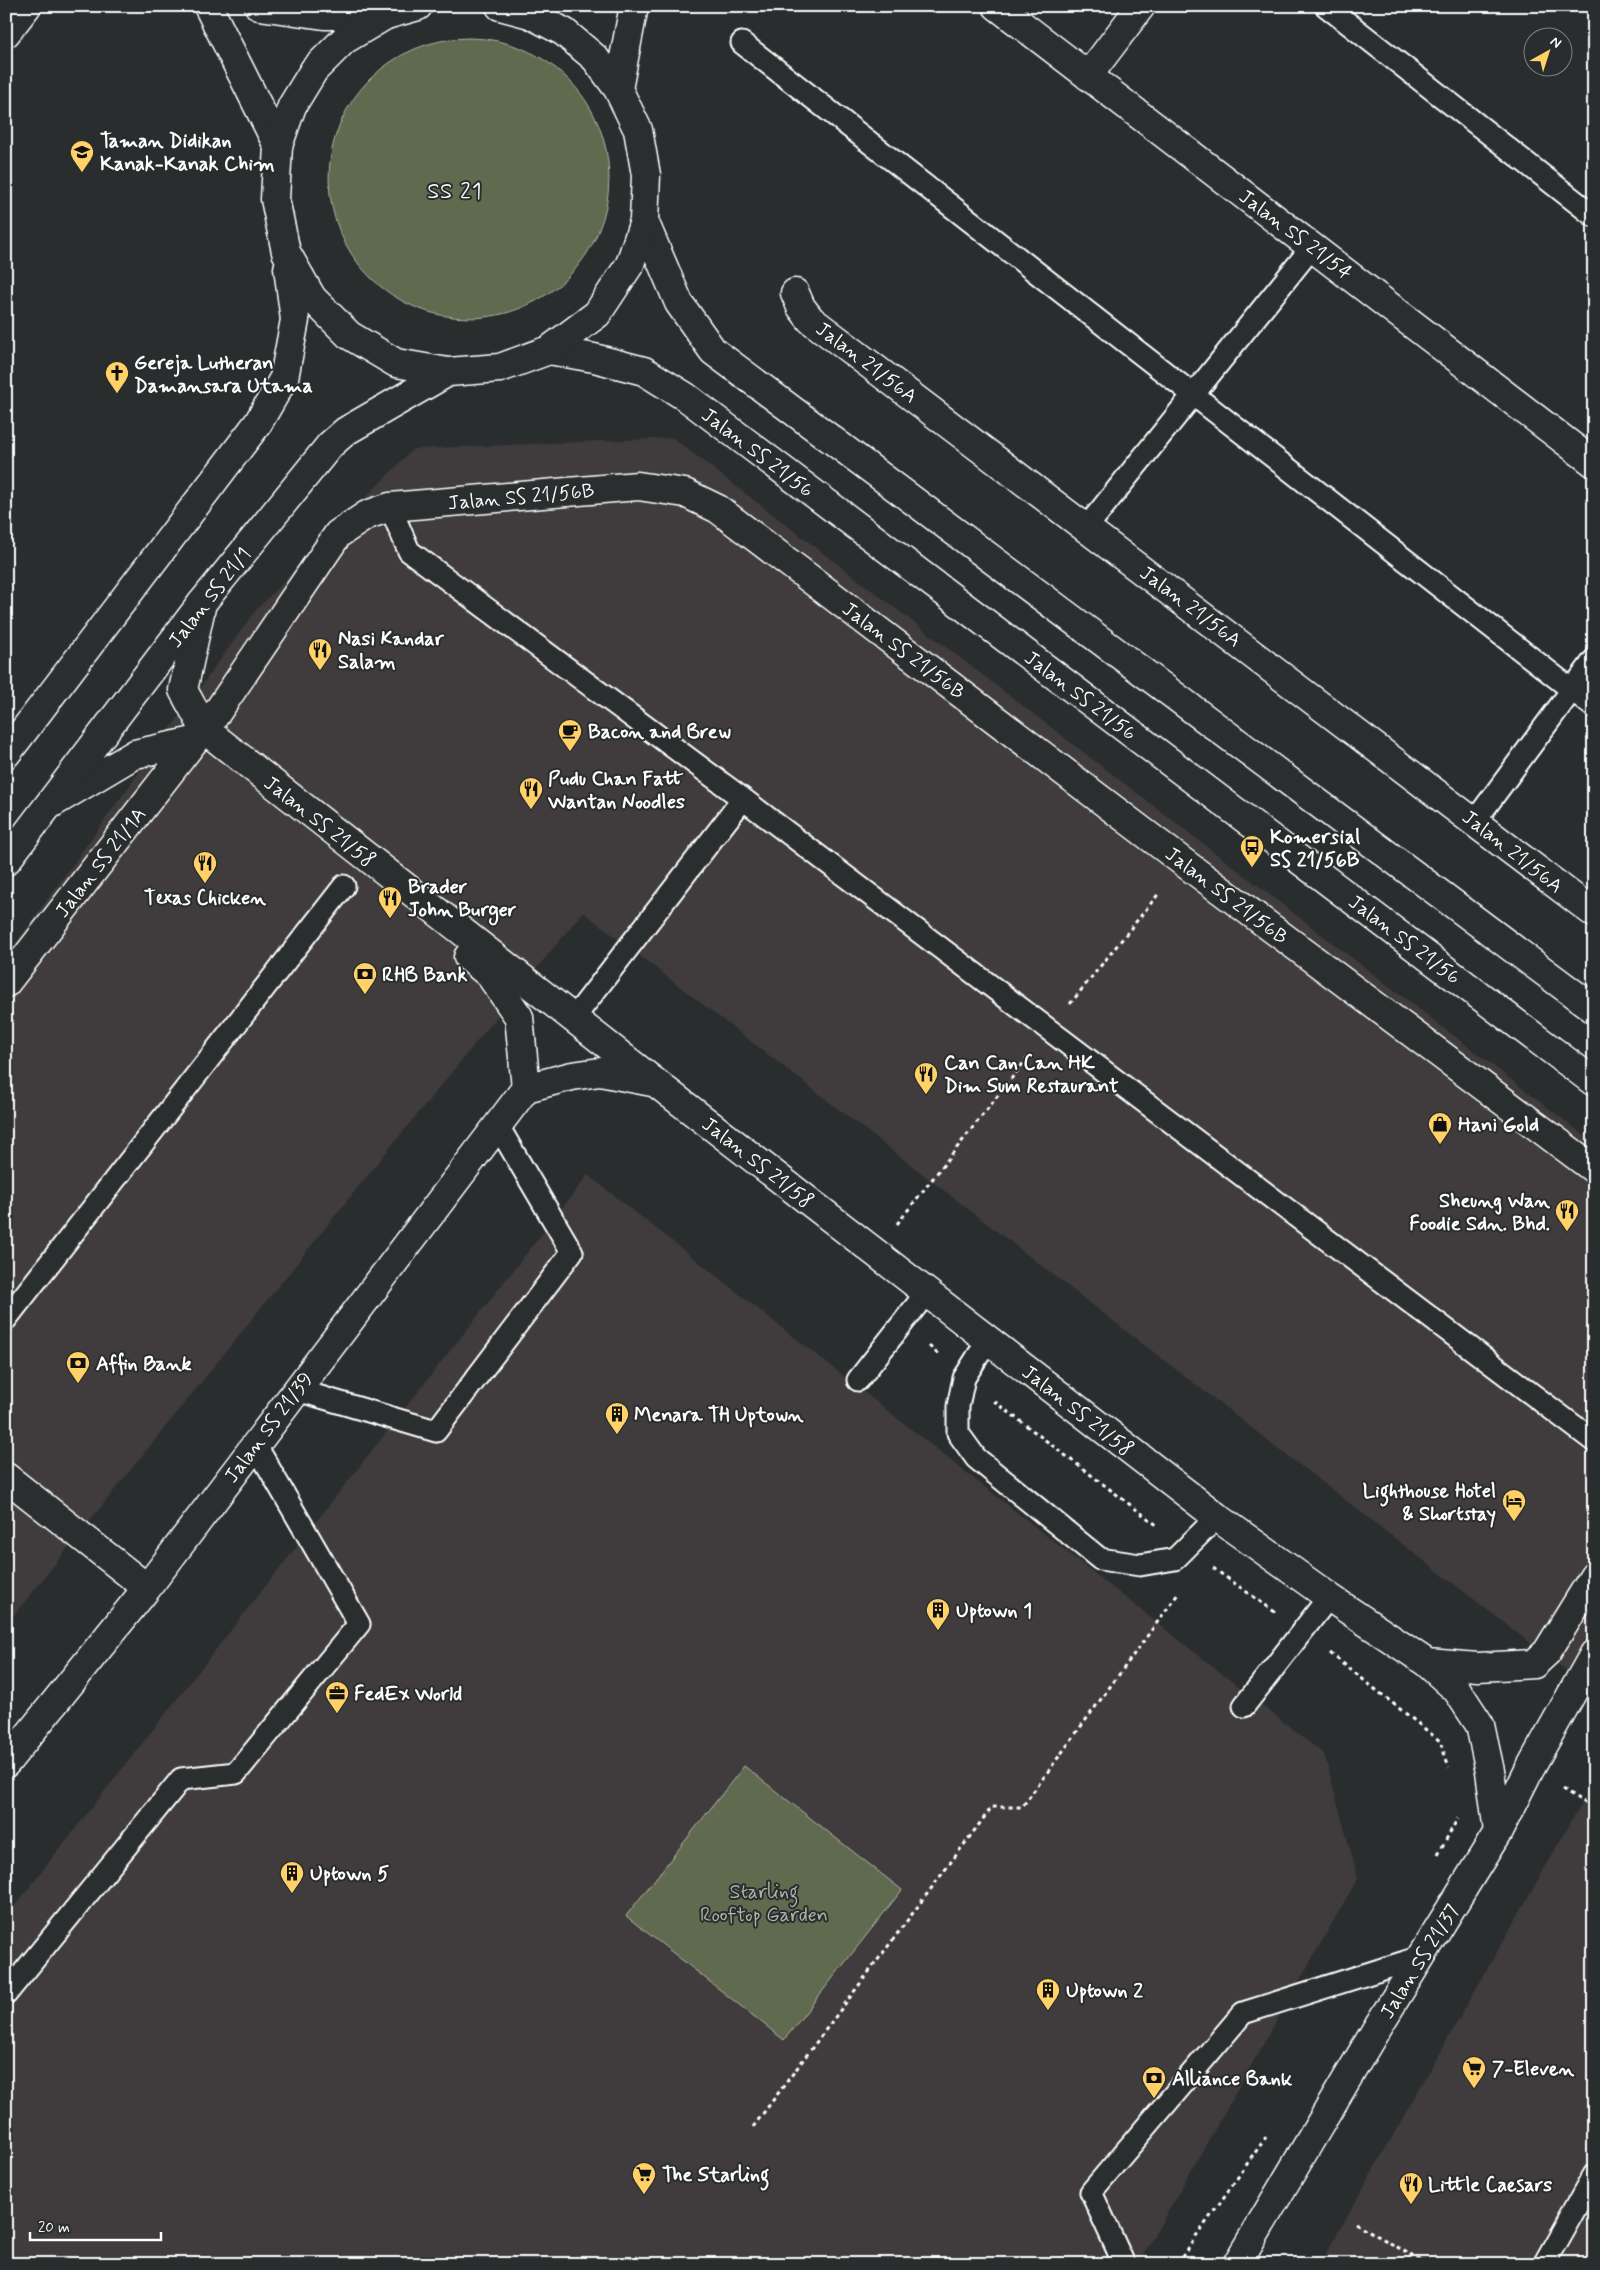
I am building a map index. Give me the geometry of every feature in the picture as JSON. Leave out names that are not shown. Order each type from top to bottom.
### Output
[{"type":"street","points":[[6,32],[27,6]]},
{"type":"street","points":[[208,6],[278,146]]},
{"type":"street","points":[[260,6],[324,15],[386,15]]},
{"type":"street","points":[[6,754],[258,423],[284,378],[295,320],[286,252],[274,199],[278,146],[292,106],[314,70],[344,40],[386,15],[418,6]]},
{"type":"street","points":[[286,252],[312,298],[349,336],[396,363],[448,372],[500,368],[549,350],[597,314],[630,264],[644,221],[646,175],[638,130],[618,89],[594,58],[539,10],[500,6]]},
{"type":"street","points":[[618,89],[634,6]]},
{"type":"street","name":"Jalan SS 21/54","points":[[997,6],[1594,463]]},
{"type":"street","points":[[1088,76],[1141,6]]},
{"type":"street","points":[[644,221],[679,303],[714,351],[1594,1009]]},
{"type":"street","name":"Jalan 21/56A","points":[[795,293],[801,307],[811,320],[1087,527],[1594,913]]},
{"type":"street","name":"Jalan SS 21/56","points":[[549,350],[594,358],[644,371],[686,397],[1594,1082]]},
{"type":"street","name":"Jalan SS 21/1","points":[[6,861],[202,603],[330,446],[346,431],[448,372]]},
{"type":"street","name":"Jalan SS 21/56B","points":[[200,736],[338,534],[367,515],[390,507],[638,486],[684,493],[718,508],[1199,874],[1594,1169]]},
{"type":"street","name":"Jalan SS 21/58","points":[[202,603],[183,690],[200,736],[490,975],[519,1017],[526,1088]]},
{"type":"street","points":[[51,804],[135,754],[200,736]]},
{"type":"street","name":"Jalan SS 21/58","points":[[200,736],[574,1018],[1217,1517],[1329,1597],[1427,1663],[1457,1690],[1480,1725],[1490,1771],[1498,1832]]},
{"type":"street","name":"Jalan SS 21/1A","points":[[6,983],[200,736]]},
{"type":"street","points":[[526,1088],[572,1076],[600,1072],[656,1083]]},
{"type":"street","name":"Jalan SS 21/39","points":[[6,1763],[147,1588],[526,1088]]},
{"type":"street","points":[[6,1477],[147,1588]]},
{"type":"street","name":"Jalan SS 21/58","points":[[1427,1663],[1478,1668],[1534,1664],[1548,1652],[1594,1576]]},
{"type":"street","name":"Jalan SS 21/37","points":[[1237,2264],[1498,1832],[1594,1654]]},
{"type":"lane","points":[[1326,6],[1594,216]]},
{"type":"lane","points":[[742,43],[1594,707]]},
{"type":"lane","points":[[1087,527],[1312,247]]},
{"type":"lane","points":[[390,507],[409,551],[743,799],[1594,1442]]},
{"type":"lane","points":[[1475,821],[1594,660]]},
{"type":"lane","points":[[574,1018],[743,799]]},
{"type":"lane","points":[[6,1318],[344,886]]},
{"type":"lane","points":[[297,1390],[436,1431],[572,1252],[498,1126]]},
{"type":"lane","points":[[858,1380],[926,1292]]},
{"type":"lane","points":[[988,1340],[964,1378],[958,1406],[958,1433],[976,1458],[1100,1559],[1140,1565],[1175,1559],[1217,1517]]},
{"type":"lane","points":[[6,1994],[181,1779],[236,1772],[359,1624],[255,1444]]},
{"type":"lane","points":[[1244,1706],[1329,1597]]},
{"type":"lane","points":[[1124,2264],[1091,2192],[1243,2013],[1421,1957]]},
{"type":"lane","points":[[1544,2264],[1594,2175]]},
{"type":"path","points":[[904,1322],[964,1378],[1186,1548],[1302,1632],[1440,1740],[1451,1775]]},
{"type":"path","points":[[753,2127],[992,1807],[1022,1807],[1179,1592]]},
{"type":"path","points":[[1433,1861],[1462,1810]]},
{"type":"path","points":[[1177,2264],[1268,2134]]},
{"type":"path","points":[[1355,2224],[1427,2264]]},
{"type":"shaded area","points":[[673,438],[1594,1143],[1594,1692],[583,912],[388,1150],[6,1625],[6,957],[256,610],[413,449]]},
{"type":"shaded area","points":[[588,1175],[1324,1754],[1358,1878],[1138,2264],[6,2264],[6,1917]]},
{"type":"shaded area","points":[[1594,1781],[1594,2264],[1320,2264]]},
{"type":"green space","points":[[469,38],[496,41],[523,49],[547,61],[568,79],[586,100],[598,124],[606,151],[609,178],[606,205],[598,232],[586,256],[568,277],[547,295],[523,307],[496,315],[469,318],[442,315],[415,307],[391,295],[370,277],[352,256],[340,232],[332,205],[329,178],[332,151],[340,124],[352,100],[370,79],[391,61],[415,49],[442,41]]},
{"type":"green space","name":"Starling Rooftop Garden","points":[[744,1766],[902,1890],[784,2040],[626,1916]]},
{"type":"place","name":"Taman Didikan Kanak-Kanak Chim","points":[[82,173]]},
{"type":"place","name":"Gereja Lutheran Damansara Utama","points":[[117,394]]},
{"type":"place","name":"Nasi Kandar Salam","points":[[320,671]]},
{"type":"place","name":"Bacon and Brew","points":[[570,752]]},
{"type":"place","name":"Pudu Chan Fatt Wantan Noodles","points":[[531,810]]},
{"type":"place","name":"Komersial SS 21/56B","points":[[1252,868]]},
{"type":"place","name":"Texas Chicken","points":[[205,884]]},
{"type":"place","name":"Brader John Burger","points":[[390,919]]},
{"type":"place","name":"RHB Bank","points":[[365,995]]},
{"type":"place","name":"Can Can Can HK Dim Sum Restaurant","points":[[926,1095]]},
{"type":"place","name":"Hani Gold","points":[[1440,1145]]},
{"type":"place","name":"Sheung Wan Foodie Sdn. Bhd.","points":[[1567,1232]]},
{"type":"place","name":"Affin Bank","points":[[78,1384]]},
{"type":"place","name":"Menara TH Uptown","points":[[617,1435]]},
{"type":"place","name":"Lighthouse Hotel & Shortstay","points":[[1514,1522]]},
{"type":"place","name":"Uptown 1","points":[[938,1631]]},
{"type":"place","name":"FedEx World","points":[[337,1714]]},
{"type":"place","name":"Uptown 5","points":[[292,1894]]},
{"type":"place","name":"Uptown 2","points":[[1048,2011]]},
{"type":"place","name":"7-Eleven","points":[[1474,2089]]},
{"type":"place","name":"Alliance Bank","points":[[1154,2099]]},
{"type":"place","name":"The Starling","points":[[644,2195]]},
{"type":"place","name":"Little Caesars","points":[[1411,2205]]},
{"type":"district","name":"SS 21","points":[[455,190]]}]
